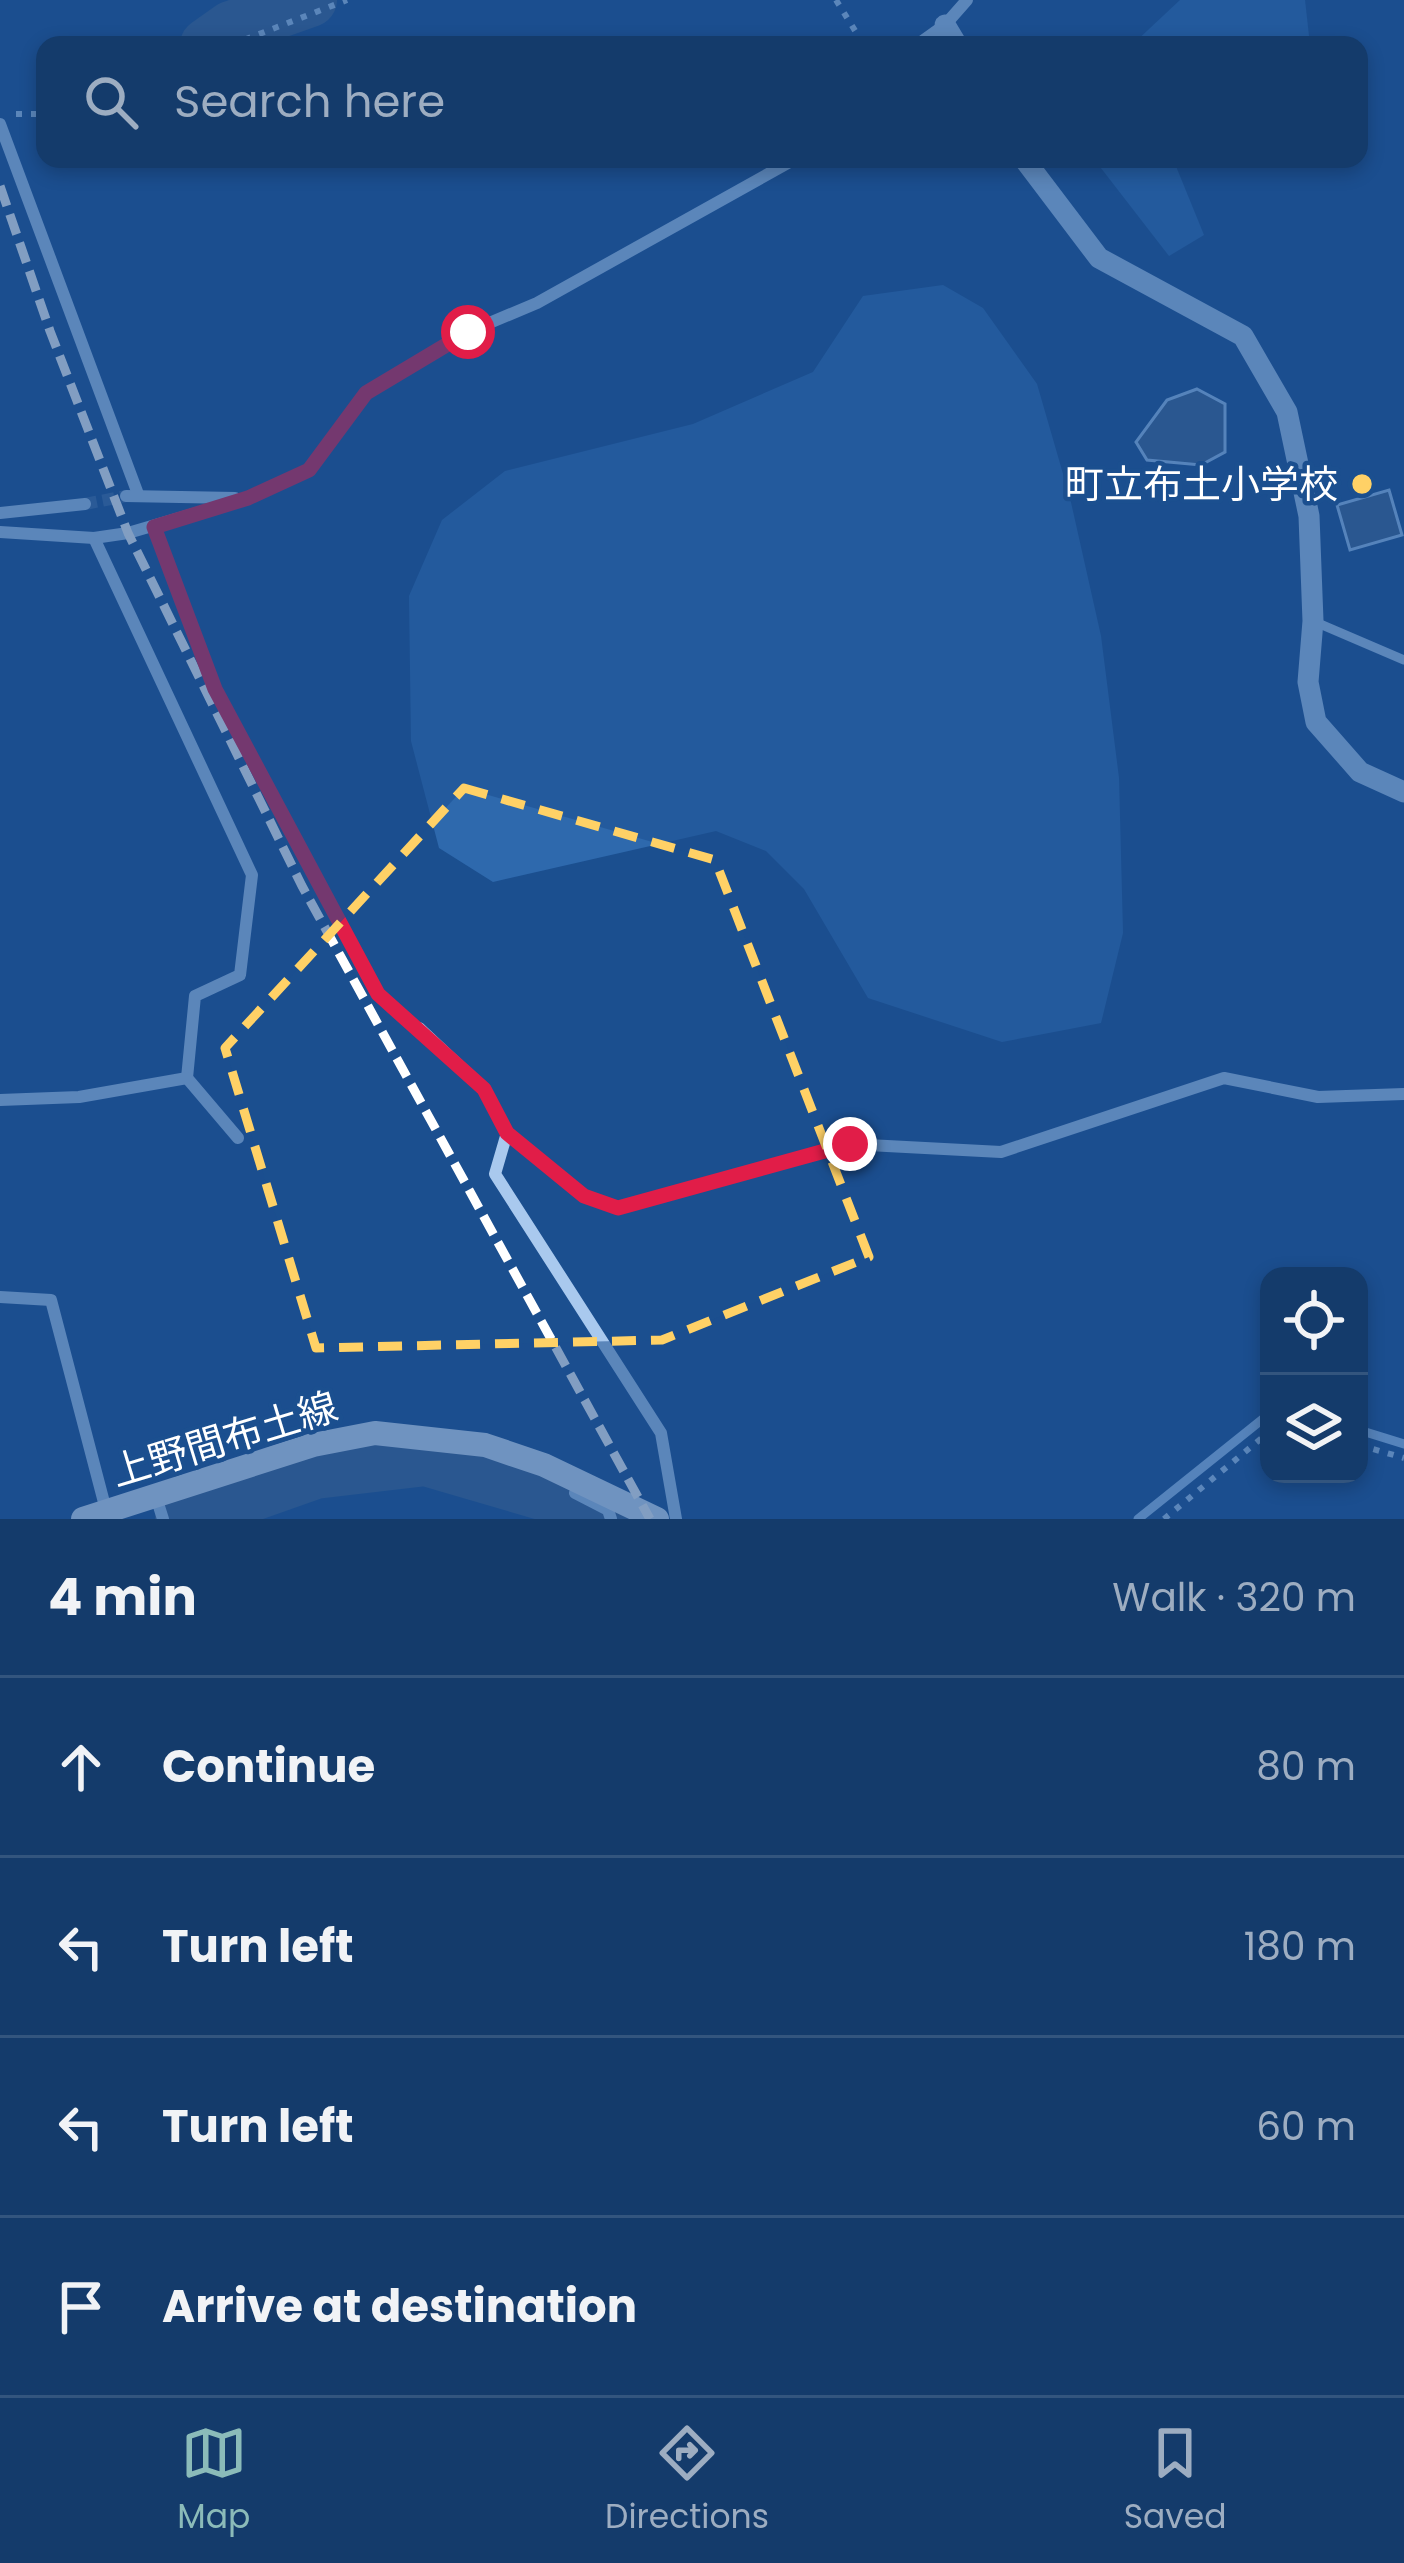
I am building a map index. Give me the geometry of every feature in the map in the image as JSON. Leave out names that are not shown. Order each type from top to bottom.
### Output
[{"type":"main road","name":"上野間布土線","points":[[94,1515],[159,1508],[313,1445],[375,1433],[485,1444],[544,1465],[657,1519]]},
{"type":"street","points":[[930,36],[967,0]]},
{"type":"street","points":[[945,25],[952,36]]},
{"type":"street","points":[[0,124],[132,495],[248,498]]},
{"type":"street","points":[[0,532],[94,538],[154,527],[248,498],[309,470],[366,393],[468,332],[537,303],[779,168]]},
{"type":"street","points":[[1031,168],[1099,259],[1244,336],[1287,412],[1310,516],[1308,682],[1316,722],[1360,772],[1404,792]]},
{"type":"street","points":[[0,513],[85,504]]},
{"type":"street","points":[[94,538],[252,875],[240,975],[195,996],[187,1078],[238,1138]]},
{"type":"street","points":[[419,1028],[484,1089],[507,1133],[584,1196],[618,1208],[850,1144],[1001,1152],[1224,1078],[1318,1097],[1404,1094]]},
{"type":"street","points":[[0,1100],[79,1096],[187,1078]]},
{"type":"street","points":[[507,1133],[495,1174],[661,1433],[676,1519]]},
{"type":"street","points":[[0,1297],[51,1300],[94,1515]]},
{"type":"street","points":[[485,1444],[610,1515]]},
{"type":"lane","points":[[1312,621],[1404,660]]},
{"type":"path","points":[[254,36],[346,0]]},
{"type":"path","points":[[836,0],[858,36]]},
{"type":"path","points":[[0,114],[36,114]]},
{"type":"path","points":[[154,527],[226,709],[378,994],[419,1028]]},
{"type":"path","points":[[1164,1519],[1260,1439]]},
{"type":"path","points":[[1368,1447],[1404,1458]]},
{"type":"highlighted area","points":[[464,788],[715,860],[869,1257],[662,1340],[316,1348],[225,1048]]},
{"type":"shaded area","points":[[1180,0],[1305,0],[1309,36],[1142,36]]},
{"type":"shaded area","points":[[1101,168],[1177,168],[1204,235],[1169,256]]},
{"type":"shaded area","points":[[943,285],[983,308],[1037,384],[1070,498],[1101,636],[1119,778],[1123,933],[1101,1023],[1002,1042],[868,998],[804,889],[766,851],[716,831],[493,882],[439,848],[411,741],[409,596],[442,520],[505,471],[693,424],[813,372],[863,296]]},
{"type":"shaded area","points":[[1197,389],[1225,404],[1225,452],[1201,465],[1147,460],[1136,442],[1167,400]]},
{"type":"shaded area","points":[[1389,490],[1402,535],[1350,550],[1337,505]]},
{"type":"waterway","points":[[220,36],[310,0]]},
{"type":"waterway","points":[[1138,1519],[1260,1421]]},
{"type":"waterway","points":[[1368,1433],[1404,1444]]},
{"type":"waterway","points":[[182,1519],[315,1472],[426,1459],[569,1501],[610,1519]]},
{"type":"tunnel","points":[[85,504],[126,496]]},
{"type":"railway","points":[[0,186],[128,533],[302,886],[650,1519]]},
{"type":"place","name":"町立布土小学校","points":[[1362,484]]},
{"type":"route","points":[[468,332],[366,393],[309,470],[248,498],[154,527],[215,689],[378,994],[484,1089],[507,1133],[584,1196],[618,1208],[850,1144]]}]
